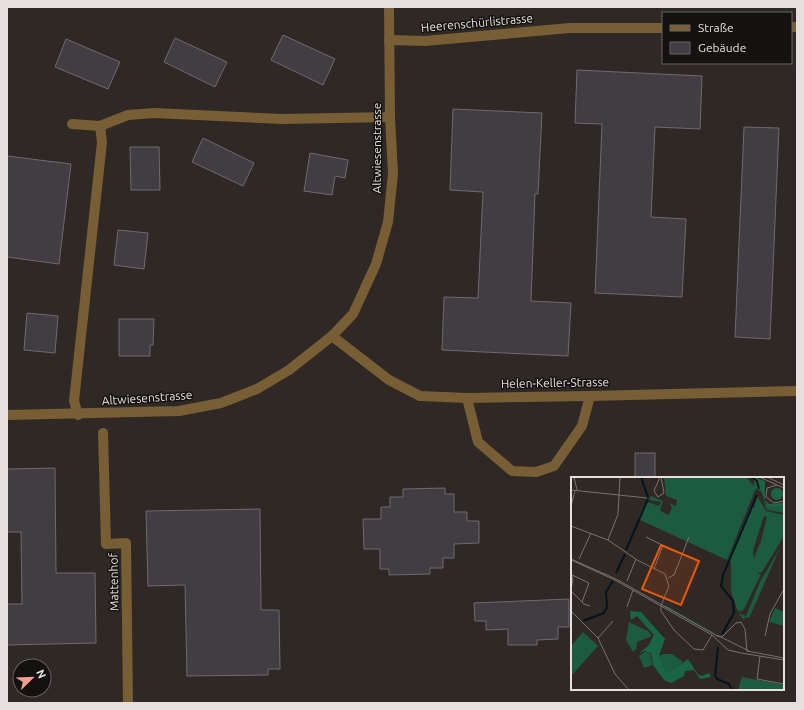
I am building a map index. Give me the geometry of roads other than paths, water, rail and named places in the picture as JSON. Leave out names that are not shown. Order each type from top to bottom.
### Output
[{"type":"street","name":"Altwiesenstrasse","points":[[7,415],[78,415],[179,411],[221,403],[257,389],[288,370],[332,336],[353,314],[376,264],[388,222],[393,174],[390,117],[389,7]]},
{"type":"street","name":"Heerenschürlistrasse","points":[[389,40],[425,41],[570,28],[662,28]]},
{"type":"street","points":[[72,124],[100,126],[128,115],[154,113],[282,119],[390,117]]},
{"type":"street","points":[[78,415],[74,401],[102,142],[100,126]]},
{"type":"street","name":"Helen-Keller-Strasse","points":[[332,336],[389,380],[420,396],[467,398],[797,391]]},
{"type":"street","points":[[467,398],[478,442],[512,471],[536,472],[554,466],[582,426],[590,396]]},
{"type":"street","name":"Mattenhof","points":[[103,433],[106,544],[126,543],[128,703]]}]
